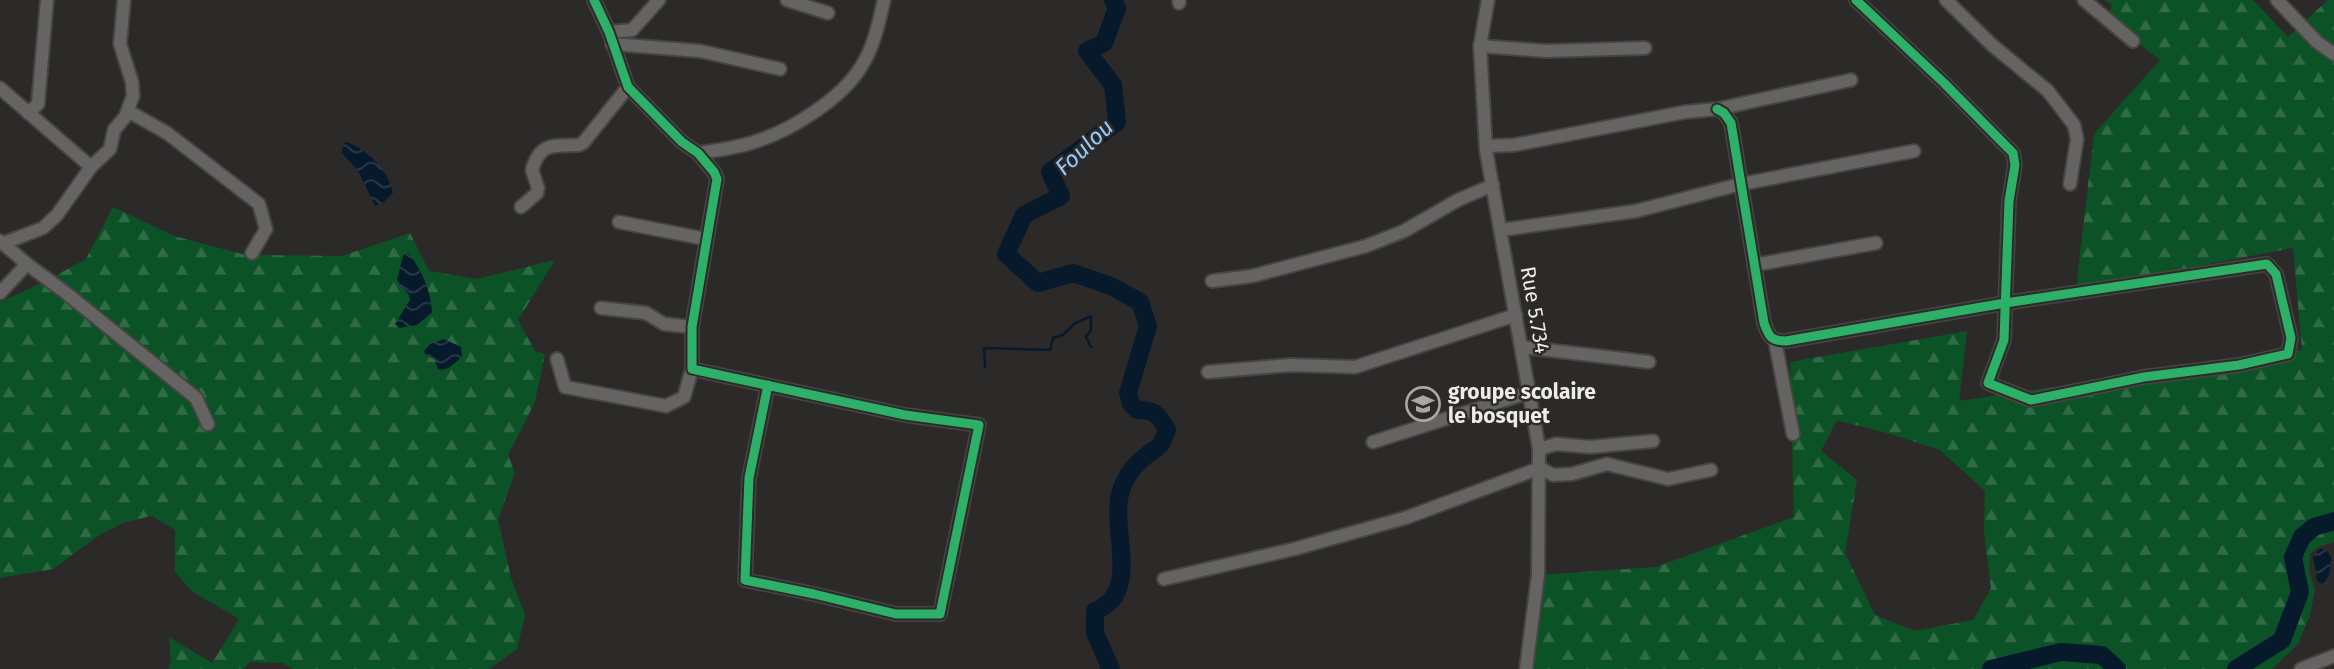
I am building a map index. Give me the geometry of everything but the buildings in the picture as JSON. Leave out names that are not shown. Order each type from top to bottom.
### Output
[{"type":"street","points":[[28,113],[38,104],[47,0]]},
{"type":"street","points":[[124,0],[121,44],[132,82],[133,96],[128,111],[114,130],[110,149],[91,167],[57,215],[43,228],[2,242],[196,398],[208,424]]},
{"type":"street","points":[[557,359],[565,387],[666,406],[684,397],[692,369],[692,327],[717,179],[698,153],[682,142],[628,87],[594,0]]},
{"type":"street","points":[[610,38],[632,30],[659,0]]},
{"type":"street","points":[[787,0],[828,12]]},
{"type":"street","points":[[698,153],[760,141],[806,117],[838,95],[863,65],[884,0]]},
{"type":"street","name":"Rue 5.734","points":[[1488,0],[1480,46],[1486,146],[1539,449],[1538,575],[1526,669]]},
{"type":"street","points":[[1717,109],[1724,113],[1731,123],[1763,323],[1769,337],[1775,341],[2006,303],[2267,264],[2276,274],[2291,338],[2288,354],[2239,365],[2144,377],[2031,400],[1988,383],[2004,340],[2006,303],[2009,201],[2015,165],[2013,153],[1856,0]]},
{"type":"street","points":[[1946,0],[1992,45],[2048,91],[2074,125],[2077,139],[2070,184]]},
{"type":"street","points":[[2084,0],[2133,41]]},
{"type":"street","points":[[2277,0],[2317,42],[2334,54]]},
{"type":"street","points":[[610,38],[700,51],[780,69]]},
{"type":"street","points":[[1480,46],[1546,51],[1645,48]]},
{"type":"street","points":[[1486,146],[1514,145],[1685,112],[1717,109],[1851,80]]},
{"type":"street","points":[[521,207],[537,193],[532,170],[540,151],[546,147],[583,143],[628,87]]},
{"type":"street","points":[[0,88],[91,167]]},
{"type":"street","points":[[128,111],[167,133],[259,204],[266,229],[252,253]]},
{"type":"street","points":[[1501,230],[1636,211],[1741,184],[1914,151]]},
{"type":"street","points":[[1212,281],[1252,276],[1366,246],[1404,231],[1458,200],[1493,185]]},
{"type":"street","points":[[619,222],[706,239]]},
{"type":"street","points":[[1754,265],[1876,243]]},
{"type":"street","points":[[0,293],[27,264]]},
{"type":"street","points":[[601,308],[646,313],[664,324],[692,327]]},
{"type":"street","points":[[1208,372],[1291,365],[1355,367],[1516,315]]},
{"type":"street","points":[[1775,341],[1793,434]]},
{"type":"street","points":[[1522,347],[1649,362]]},
{"type":"street","points":[[692,369],[768,385],[905,415],[979,425],[940,614],[896,614],[745,580],[749,478],[768,385]]},
{"type":"street","points":[[1373,442],[1530,392]]},
{"type":"street","points":[[1539,449],[1556,444],[1590,447],[1653,441]]},
{"type":"street","points":[[1164,579],[1294,549],[1405,518],[1540,468],[1553,475],[1572,474],[1606,464],[1668,479],[1711,470]]},
{"type":"street","points":[[2301,669],[2334,656]]},
{"type":"green space","points":[[2104,0],[2253,0],[2288,37],[2328,0],[2334,0],[2334,542],[2318,547],[2310,554],[2309,571],[2315,590],[2310,615],[2298,644],[2272,669],[1526,669],[1538,575],[1656,567],[1794,517],[1790,362],[1967,331],[1959,401],[2302,350],[2293,248],[2076,289],[2094,134],[2160,60],[2107,18],[2112,5]],"holes":[[[1837,420],[1940,450],[1985,491],[1984,532],[1991,588],[1973,620],[1915,631],[1875,615],[1845,553],[1857,480],[1821,451]]]},
{"type":"green space","points":[[113,207],[174,236],[246,255],[342,256],[410,233],[429,271],[477,279],[555,260],[518,320],[535,351],[545,354],[535,402],[508,455],[515,473],[498,519],[511,578],[525,615],[517,649],[489,669],[293,669],[283,663],[250,662],[243,669],[168,669],[171,661],[169,637],[212,663],[239,619],[193,592],[175,572],[175,530],[152,516],[125,522],[101,534],[53,569],[0,578],[0,302],[86,259]]},
{"type":"water","points":[[347,142],[370,156],[387,177],[393,193],[384,202],[375,206],[358,171],[342,153],[343,144]]},
{"type":"water","points":[[408,253],[425,281],[432,312],[418,325],[399,328],[395,324],[410,300],[397,280],[403,256]]},
{"type":"water","points":[[444,339],[461,347],[462,357],[442,370],[438,369],[435,360],[424,351],[430,344]]},
{"type":"water","points":[[2321,548],[2331,557],[2329,575],[2322,584],[2317,581],[2313,556]]},
{"type":"waterway","name":"Foulou","points":[[1111,669],[1095,633],[1095,611],[1109,603],[1121,578],[1118,513],[1120,492],[1133,469],[1160,445],[1167,430],[1155,414],[1137,410],[1131,404],[1128,393],[1148,326],[1140,302],[1111,286],[1073,273],[1038,283],[1006,254],[1024,215],[1061,196],[1050,172],[1117,122],[1113,85],[1087,51],[1104,43],[1117,8],[1113,0]]},
{"type":"waterway","points":[[985,367],[984,348],[1050,350],[1053,338],[1063,335],[1074,324],[1091,316],[1091,330],[1086,337],[1091,347]]},
{"type":"waterway","name":"Foulou","points":[[2236,669],[2282,640],[2300,592],[2293,557],[2302,537],[2314,527],[2334,521]]},
{"type":"waterway","name":"Foulou","points":[[1991,669],[2061,652],[2102,655],[2117,669]]},
{"type":"cycle path","points":[[594,0],[609,32],[628,87],[682,142],[698,153],[717,179],[692,327],[692,369],[905,415],[979,425],[940,614],[896,614],[745,580],[749,478],[768,385]]},
{"type":"cycle path","points":[[1717,109],[1724,113],[1731,123],[1764,323],[1769,335],[1774,339],[1786,341],[2005,303],[2267,264],[2276,274],[2291,338],[2288,354],[2239,365],[2144,377],[2031,400],[1988,383],[2004,340],[2009,201],[2015,165],[2013,153],[1856,0]]},
{"type":"place","name":"groupe scolaire le bosquet","points":[[1423,404]]}]
